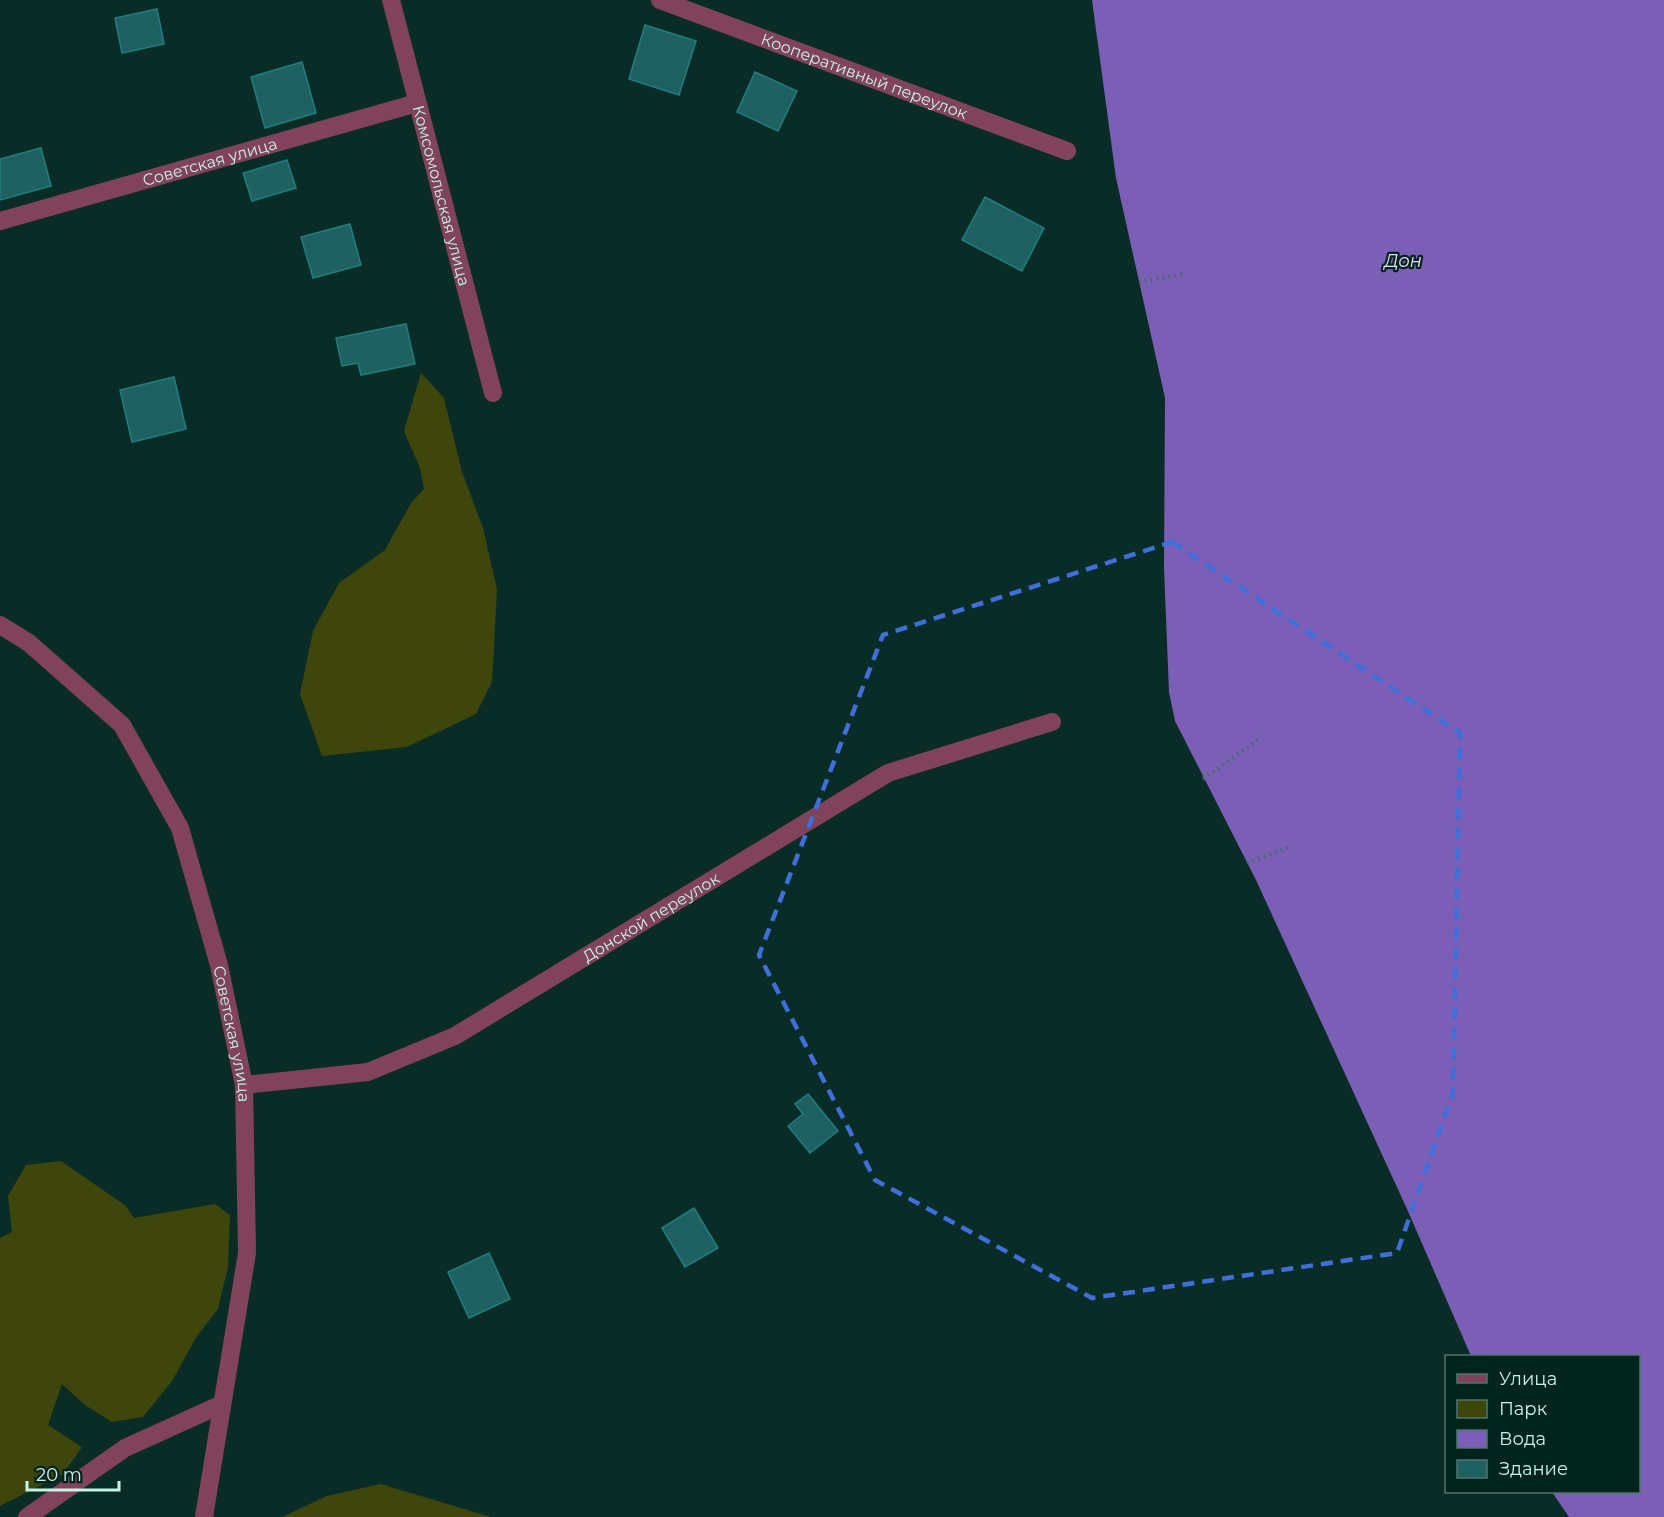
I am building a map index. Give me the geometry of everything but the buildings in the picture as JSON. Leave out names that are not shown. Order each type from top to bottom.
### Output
[{"type":"street","name":"Комсомольская улица","points":[[391,0],[493,393]]},
{"type":"street","name":"Кооперативный переулок","points":[[660,0],[1067,152]]},
{"type":"street","name":"Советская улица","points":[[0,221],[417,103]]},
{"type":"street","name":"Советская улица","points":[[0,625],[29,643],[122,725],[180,828],[219,965],[244,1085],[247,1253],[220,1405],[204,1517]]},
{"type":"street","name":"Донской переулок","points":[[244,1085],[368,1072],[455,1036],[888,773],[1052,722]]},
{"type":"street","points":[[27,1517],[125,1448],[220,1405]]},
{"type":"path","points":[[1139,282],[1182,274]]},
{"type":"path","points":[[1203,779],[1262,737]]},
{"type":"path","points":[[1247,863],[1292,846]]},
{"type":"highlighted area","points":[[1172,542],[1460,733],[1453,1092],[1397,1253],[1092,1298],[875,1180],[759,955],[883,635]]},
{"type":"green space","points":[[421,373],[444,398],[462,472],[483,528],[497,589],[492,682],[476,714],[407,747],[322,756],[300,694],[313,631],[339,583],[385,550],[411,503],[424,489],[420,468],[404,431]]},
{"type":"green space","points":[[61,1161],[126,1206],[134,1218],[215,1204],[230,1215],[228,1267],[218,1309],[197,1336],[172,1381],[143,1417],[112,1422],[85,1405],[62,1384],[48,1425],[82,1447],[63,1474],[0,1506],[0,1238],[12,1232],[8,1196],[26,1165]]},
{"type":"green space","points":[[381,1484],[491,1517],[282,1517],[327,1496]]},
{"type":"water","name":"Дон","points":[[1092,0],[1664,0],[1664,1517],[1569,1517],[1553,1493],[1640,1493],[1640,1355],[1471,1355],[1407,1209],[1256,880],[1175,721],[1169,692],[1164,568],[1165,398],[1116,178]]}]
